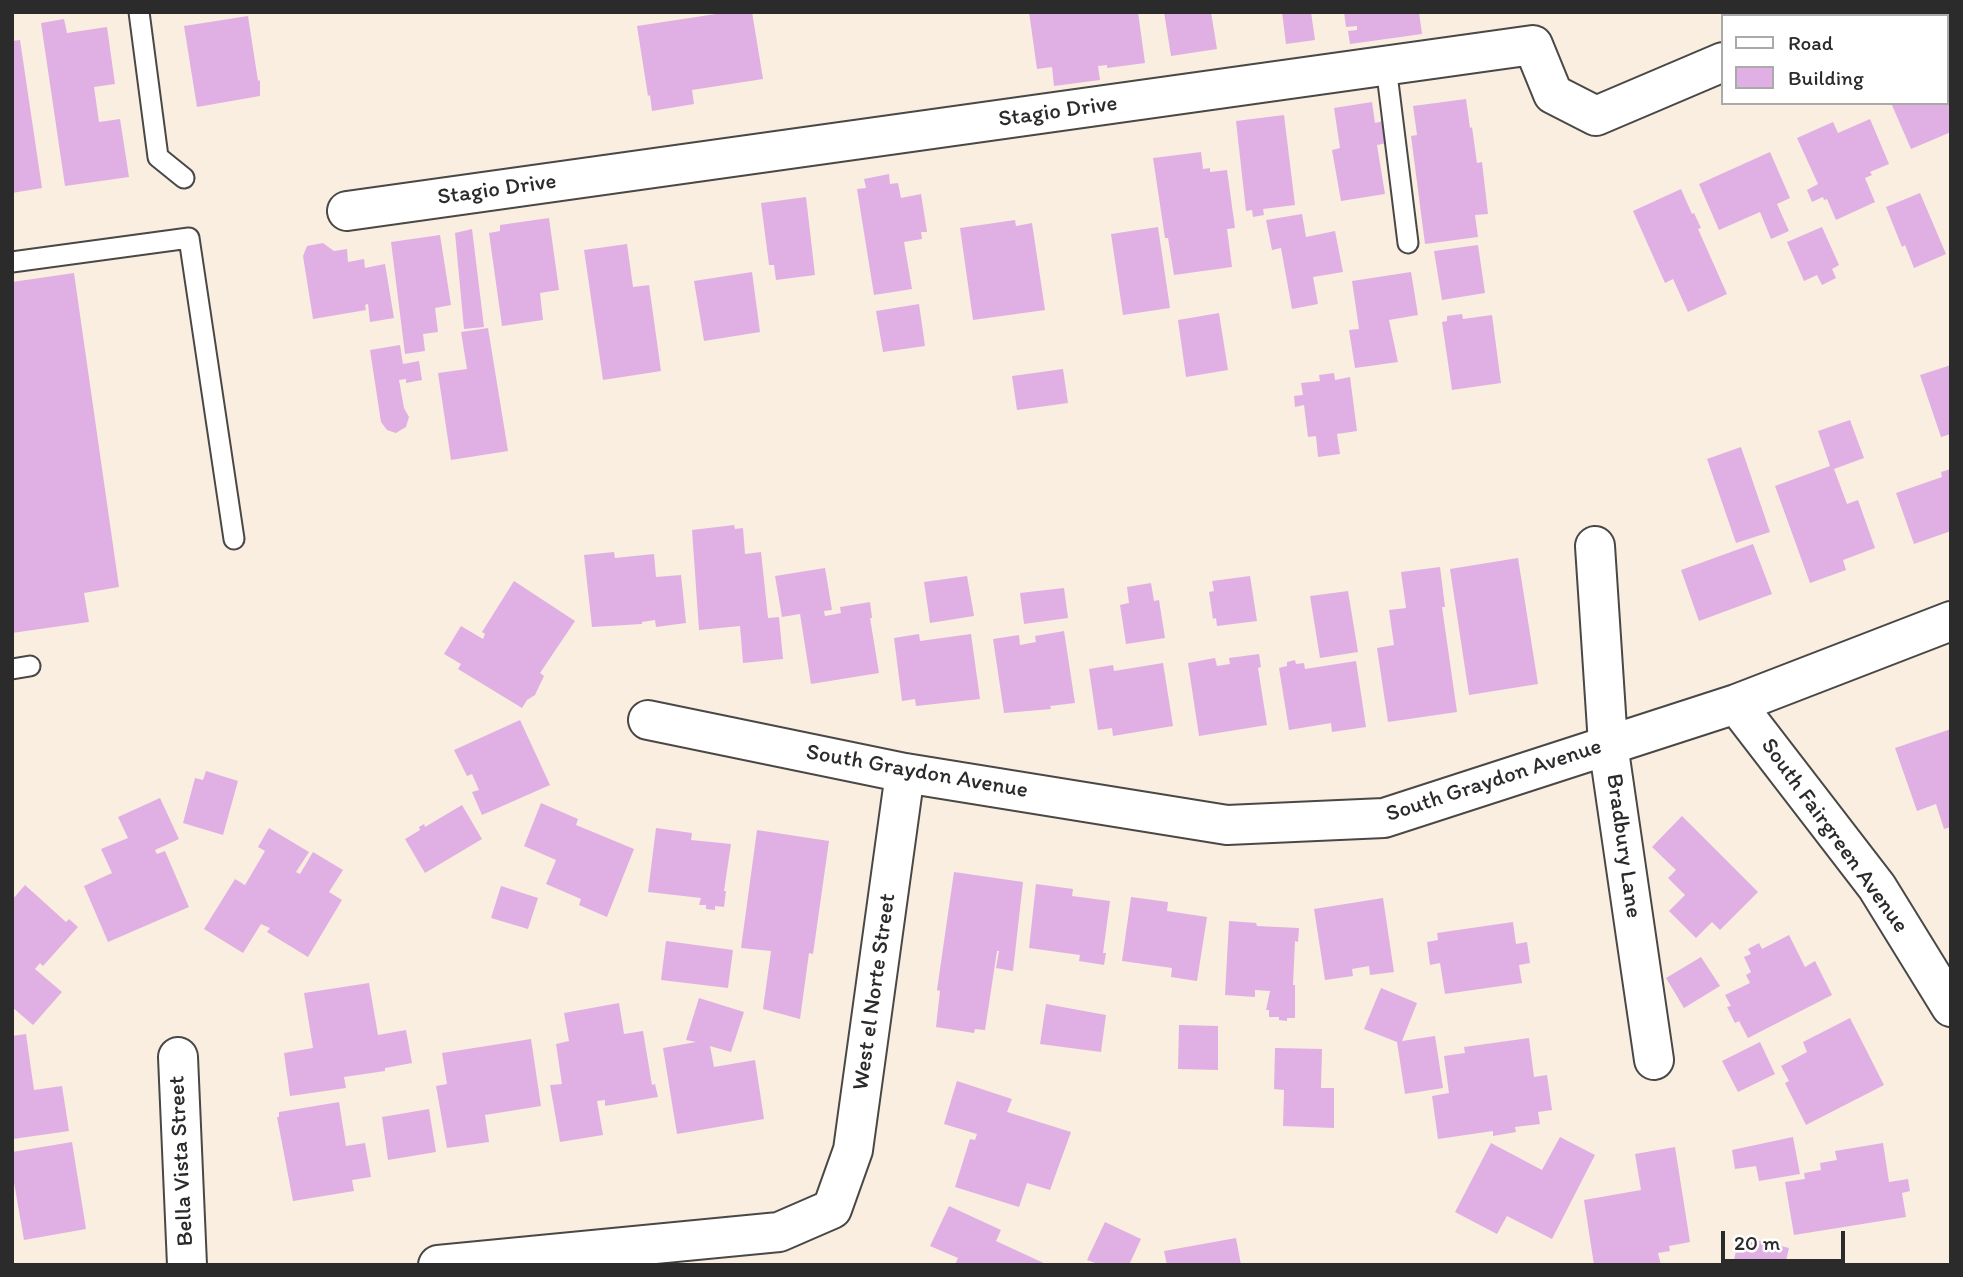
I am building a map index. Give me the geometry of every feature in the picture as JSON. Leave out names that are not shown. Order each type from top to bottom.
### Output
[{"type":"street","name":"Stagio Drive","points":[[347,211],[1386,66],[1530,29],[1553,94],[1596,116],[1722,62]]},
{"type":"street","name":"Bradbury Lane","points":[[1595,546],[1608,744],[1654,1060]]},
{"type":"street","name":"South Graydon Avenue","points":[[648,720],[905,773],[1227,825],[1384,818],[1736,704],[1951,621]]},
{"type":"street","name":"South Fairgreen Avenue","points":[[1736,704],[1877,887],[1951,1007]]},
{"type":"street","name":"West el Norte Street","points":[[438,1265],[779,1232],[832,1209],[853,1150],[905,773]]},
{"type":"street","name":"Bella Vista Street","points":[[178,1057],[187,1265]]},
{"type":"lane","points":[[139,12],[158,157],[184,178]]},
{"type":"lane","points":[[1386,66],[1408,243]]},
{"type":"lane","points":[[12,262],[189,238],[234,539]]},
{"type":"building","points":[[729,12],[752,12],[763,79],[692,90],[694,104],[652,111],[637,26]]},
{"type":"building","points":[[1029,12],[1138,12],[1145,63],[1107,68],[1107,65],[1098,66],[1100,80],[1054,86],[1052,67],[1037,69]]},
{"type":"building","points":[[1164,12],[1211,12],[1217,49],[1171,56]]},
{"type":"building","points":[[1282,12],[1311,12],[1315,40],[1286,44]]},
{"type":"building","points":[[1344,12],[1419,12],[1422,34],[1350,44],[1348,31],[1357,30],[1357,26],[1346,27]]},
{"type":"building","points":[[248,16],[258,81],[260,80],[260,96],[197,107],[184,26]]},
{"type":"building","points":[[64,19],[67,33],[107,27],[115,84],[94,87],[99,122],[120,119],[129,177],[65,186],[41,23]]},
{"type":"building","points":[[20,40],[42,188],[12,193],[12,41]]},
{"type":"building","points":[[1951,73],[1951,132],[1911,149],[1892,105],[1949,105]]},
{"type":"building","points":[[1466,99],[1477,163],[1482,162],[1488,214],[1475,215],[1478,237],[1425,244],[1411,136],[1417,135],[1413,106]]},
{"type":"building","points":[[1372,102],[1375,123],[1383,121],[1387,143],[1377,145],[1385,194],[1341,201],[1332,150],[1340,148],[1334,108]]},
{"type":"building","points":[[1284,115],[1295,205],[1263,209],[1264,215],[1253,217],[1252,210],[1246,211],[1236,121]]},
{"type":"building","points":[[1870,119],[1889,164],[1870,172],[1872,175],[1865,178],[1875,202],[1836,220],[1827,199],[1824,200],[1823,197],[1812,202],[1807,190],[1818,184],[1797,138],[1833,122],[1838,133]]},
{"type":"building","points":[[1201,152],[1203,169],[1210,168],[1210,172],[1227,170],[1235,228],[1227,229],[1232,267],[1174,275],[1168,238],[1165,238],[1153,158]]},
{"type":"building","points":[[1770,152],[1790,198],[1777,204],[1789,231],[1771,239],[1760,212],[1719,230],[1699,184]]},
{"type":"building","points":[[889,174],[890,184],[898,183],[901,198],[921,194],[927,232],[921,232],[922,239],[904,242],[912,289],[874,295],[857,189],[866,188],[864,179]]},
{"type":"building","points":[[1681,189],[1701,228],[1698,229],[1727,294],[1688,312],[1673,279],[1665,283],[1633,211]]},
{"type":"building","points":[[1920,193],[1946,254],[1914,268],[1905,245],[1902,247],[1886,207]]},
{"type":"building","points":[[806,197],[815,275],[776,280],[774,265],[769,265],[761,203]]},
{"type":"building","points":[[1302,214],[1306,237],[1335,231],[1343,272],[1313,277],[1318,304],[1292,309],[1281,248],[1272,250],[1266,220]]},
{"type":"building","points":[[549,218],[559,290],[540,293],[543,320],[502,326],[489,233],[500,231],[500,225]]},
{"type":"building","points":[[1015,220],[1016,226],[1032,223],[1045,310],[973,320],[960,228]]},
{"type":"building","points":[[1158,227],[1170,308],[1123,315],[1111,234]]},
{"type":"building","points":[[1822,227],[1839,265],[1832,269],[1836,278],[1822,285],[1817,275],[1804,281],[1787,242]]},
{"type":"building","points":[[472,229],[484,327],[464,329],[455,233]]},
{"type":"building","points":[[440,235],[451,305],[435,308],[438,332],[423,334],[425,351],[405,354],[391,242]]},
{"type":"building","points":[[323,243],[334,251],[347,249],[348,262],[364,259],[365,268],[385,264],[394,318],[370,322],[368,304],[365,305],[366,310],[313,319],[303,256],[307,246]]},
{"type":"building","points":[[627,244],[633,287],[649,285],[661,371],[603,380],[584,250]]},
{"type":"building","points":[[1478,245],[1485,293],[1442,300],[1434,251]]},
{"type":"building","points":[[752,272],[760,332],[704,341],[694,281]]},
{"type":"building","points":[[1411,272],[1418,315],[1389,320],[1398,362],[1355,368],[1349,330],[1359,329],[1352,281]]},
{"type":"building","points":[[74,273],[119,587],[84,593],[89,622],[12,633],[12,282]]},
{"type":"building","points":[[919,304],[925,346],[883,352],[876,311]]},
{"type":"building","points":[[1219,313],[1228,370],[1186,377],[1178,320]]},
{"type":"building","points":[[1462,314],[1463,319],[1492,315],[1501,383],[1452,390],[1442,322],[1447,321],[1447,316]]},
{"type":"building","points":[[488,328],[508,451],[451,460],[438,373],[467,369],[461,332]]},
{"type":"building","points":[[400,345],[403,364],[419,361],[422,380],[406,383],[406,379],[399,380],[404,408],[409,417],[406,427],[396,433],[387,430],[381,422],[370,350]]},
{"type":"building","points":[[1951,365],[1951,434],[1941,437],[1920,375]]},
{"type":"building","points":[[1063,369],[1068,403],[1017,410],[1012,376]]},
{"type":"building","points":[[1334,373],[1335,380],[1350,377],[1357,431],[1337,434],[1340,454],[1318,457],[1316,436],[1308,437],[1304,405],[1295,407],[1294,396],[1303,395],[1301,383],[1320,381],[1319,375]]},
{"type":"building","points":[[1850,420],[1864,458],[1834,469],[1847,504],[1858,500],[1875,548],[1843,560],[1846,570],[1810,583],[1775,486],[1830,466],[1818,431]]},
{"type":"building","points":[[1741,447],[1770,532],[1736,543],[1707,459]]},
{"type":"building","points":[[1951,469],[1951,531],[1914,544],[1896,493],[1942,477],[1941,472]]},
{"type":"building","points":[[734,525],[735,529],[743,528],[745,554],[761,552],[768,618],[779,617],[783,659],[743,663],[740,626],[699,630],[692,530]]},
{"type":"building","points":[[1753,544],[1772,594],[1699,621],[1681,570]]},
{"type":"building","points":[[614,552],[615,558],[654,554],[656,577],[681,575],[686,623],[656,627],[655,620],[642,624],[592,627],[584,555]]},
{"type":"building","points":[[1518,558],[1538,684],[1469,695],[1450,569]]},
{"type":"building","points":[[1440,567],[1445,607],[1442,607],[1457,712],[1388,722],[1377,648],[1394,645],[1389,610],[1406,608],[1401,572]]},
{"type":"building","points":[[825,568],[832,610],[824,611],[825,616],[841,613],[840,607],[870,602],[879,673],[811,684],[800,614],[782,617],[775,576]]},
{"type":"building","points":[[967,576],[974,616],[930,623],[924,582]]},
{"type":"building","points":[[1250,576],[1257,621],[1217,626],[1216,618],[1213,619],[1209,592],[1214,591],[1212,581]]},
{"type":"building","points":[[514,581],[575,621],[540,673],[544,676],[535,695],[527,700],[522,708],[458,669],[461,664],[444,654],[461,626],[483,639],[485,634],[482,632]]},
{"type":"building","points":[[1151,583],[1154,601],[1159,600],[1165,638],[1126,644],[1120,605],[1129,603],[1127,587]]},
{"type":"building","points":[[1064,588],[1068,618],[1024,624],[1020,593]]},
{"type":"building","points":[[1348,591],[1358,652],[1320,658],[1310,596]]},
{"type":"building","points":[[1064,631],[1075,703],[1050,706],[1051,709],[1004,713],[993,639],[1019,635],[1020,645],[1036,642],[1035,636]]},
{"type":"building","points":[[919,634],[920,641],[971,634],[980,699],[916,706],[915,699],[902,701],[894,638]]},
{"type":"building","points":[[1259,654],[1261,667],[1258,668],[1267,725],[1199,736],[1188,663],[1215,658],[1217,666],[1230,664],[1229,658]]},
{"type":"building","points":[[1295,660],[1296,664],[1304,663],[1305,669],[1356,661],[1366,727],[1332,732],[1331,723],[1289,730],[1279,668]]},
{"type":"building","points":[[1163,663],[1173,726],[1113,736],[1112,728],[1098,730],[1089,669],[1113,665],[1114,671]]},
{"type":"building","points":[[520,720],[550,785],[482,815],[472,792],[479,790],[472,774],[467,776],[454,750]]},
{"type":"building","points":[[1951,729],[1951,827],[1944,829],[1936,804],[1917,811],[1895,748]]},
{"type":"building","points":[[206,771],[238,781],[223,835],[183,823],[195,778],[203,780]]},
{"type":"building","points":[[160,798],[179,839],[155,850],[157,854],[165,851],[189,907],[108,942],[84,886],[112,873],[101,849],[128,838],[118,817]]},
{"type":"building","points":[[541,803],[578,819],[576,825],[634,849],[607,917],[579,905],[581,899],[546,884],[556,860],[524,846]]},
{"type":"building","points":[[462,805],[482,839],[425,873],[405,839],[420,830],[419,827],[424,824],[425,827]]},
{"type":"building","points":[[1682,816],[1758,892],[1720,930],[1712,922],[1696,938],[1669,911],[1685,895],[1668,878],[1676,870],[1652,847]]},
{"type":"building","points":[[269,828],[309,852],[296,872],[300,874],[313,852],[343,870],[329,892],[342,900],[308,957],[267,932],[270,928],[261,924],[243,953],[204,929],[235,879],[245,885],[265,851],[258,847]]},
{"type":"building","points":[[656,828],[692,833],[691,840],[731,844],[724,907],[706,909],[706,905],[699,905],[701,898],[648,892]]},
{"type":"building","points":[[757,830],[829,841],[813,954],[809,953],[800,1019],[763,1009],[771,951],[741,948]]},
{"type":"building","points":[[954,872],[1023,882],[1013,971],[996,968],[997,951],[985,1030],[975,1029],[974,1033],[936,1027],[940,991],[937,990]]},
{"type":"building","points":[[1036,884],[1073,889],[1072,896],[1110,901],[1103,953],[1106,953],[1104,965],[1079,961],[1080,955],[1029,948]]},
{"type":"building","points":[[25,885],[66,922],[69,919],[78,927],[43,966],[40,963],[35,969],[62,992],[33,1025],[12,1007],[12,900]]},
{"type":"building","points":[[501,886],[538,898],[528,929],[491,918]]},
{"type":"building","points":[[1131,897],[1168,902],[1167,911],[1207,917],[1197,981],[1171,977],[1172,968],[1122,961]]},
{"type":"building","points":[[1383,898],[1394,972],[1370,975],[1369,966],[1352,969],[1353,976],[1325,980],[1314,909]]},
{"type":"building","points":[[1229,921],[1256,923],[1257,926],[1299,928],[1298,942],[1295,941],[1293,985],[1295,1018],[1287,1018],[1287,1021],[1279,1020],[1279,1017],[1269,1017],[1269,1010],[1266,1010],[1270,991],[1255,990],[1255,997],[1225,995]]},
{"type":"building","points":[[1513,922],[1516,944],[1527,942],[1530,963],[1519,965],[1522,983],[1445,994],[1440,963],[1430,965],[1427,942],[1438,940],[1437,933]]},
{"type":"building","points":[[1789,935],[1805,967],[1815,961],[1832,995],[1748,1038],[1739,1021],[1735,1023],[1727,1007],[1731,1006],[1725,995],[1750,983],[1746,975],[1751,972],[1744,957],[1751,954],[1748,949],[1759,943],[1762,949]]},
{"type":"building","points":[[666,941],[733,950],[728,988],[661,980]]},
{"type":"building","points":[[1701,957],[1720,986],[1684,1008],[1666,978]]},
{"type":"building","points":[[369,983],[378,1035],[406,1030],[412,1063],[385,1068],[385,1071],[344,1077],[346,1088],[290,1096],[284,1053],[313,1048],[304,993]]},
{"type":"building","points":[[1381,988],[1417,1003],[1402,1041],[1435,1036],[1443,1088],[1405,1094],[1397,1042],[1364,1029]]},
{"type":"building","points":[[699,998],[744,1012],[731,1052],[710,1046],[714,1067],[755,1060],[764,1119],[677,1134],[663,1048],[696,1042],[686,1040]]},
{"type":"building","points":[[619,1003],[624,1034],[643,1031],[652,1085],[655,1084],[658,1097],[605,1106],[605,1100],[597,1101],[603,1135],[560,1142],[550,1085],[562,1084],[556,1044],[569,1041],[564,1013]]},
{"type":"building","points":[[1046,1004],[1106,1015],[1101,1052],[1040,1044]]},
{"type":"building","points":[[1850,1018],[1884,1085],[1806,1125],[1785,1083],[1789,1081],[1781,1066],[1807,1052],[1803,1042]]},
{"type":"building","points":[[1179,1025],[1218,1026],[1218,1070],[1178,1069]]},
{"type":"building","points":[[26,1034],[34,1090],[62,1086],[69,1131],[13,1139],[12,1036]]},
{"type":"building","points":[[1529,1038],[1534,1077],[1547,1075],[1552,1110],[1538,1112],[1540,1124],[1515,1127],[1516,1132],[1493,1136],[1493,1131],[1438,1139],[1432,1096],[1449,1093],[1444,1056],[1465,1053],[1464,1047]]},
{"type":"building","points":[[531,1039],[541,1106],[485,1115],[489,1142],[447,1148],[436,1086],[447,1084],[442,1053]]},
{"type":"building","points":[[1760,1042],[1775,1074],[1738,1092],[1722,1061]]},
{"type":"building","points":[[1275,1048],[1322,1049],[1321,1088],[1334,1088],[1334,1128],[1283,1126],[1284,1090],[1274,1089]]},
{"type":"building","points":[[957,1081],[1012,1099],[1007,1112],[1071,1132],[1050,1190],[1027,1183],[1019,1207],[955,1187],[970,1139],[975,1140],[977,1134],[944,1124]]},
{"type":"building","points":[[339,1102],[346,1146],[365,1143],[371,1177],[352,1180],[354,1191],[293,1201],[277,1117],[279,1112]]},
{"type":"building","points":[[429,1109],[436,1152],[388,1160],[382,1117]]},
{"type":"building","points":[[1560,1137],[1595,1155],[1552,1239],[1507,1216],[1497,1234],[1455,1212],[1491,1143],[1542,1170]]},
{"type":"building","points":[[1793,1137],[1800,1174],[1759,1181],[1756,1166],[1735,1169],[1732,1150]]},
{"type":"building","points":[[72,1142],[86,1229],[24,1240],[12,1171],[12,1152]]},
{"type":"building","points":[[1883,1143],[1889,1182],[1908,1179],[1910,1191],[1902,1193],[1906,1217],[1794,1235],[1785,1182],[1805,1179],[1804,1173],[1821,1170],[1820,1163],[1837,1160],[1835,1151]]},
{"type":"building","points":[[1675,1147],[1690,1242],[1669,1246],[1670,1251],[1658,1253],[1661,1265],[1594,1265],[1584,1200],[1641,1190],[1635,1154]]},
{"type":"building","points":[[949,1206],[1001,1230],[996,1241],[1048,1265],[955,1265],[958,1258],[930,1246]]},
{"type":"building","points":[[1105,1222],[1141,1239],[1129,1265],[1101,1265],[1087,1260]]},
{"type":"building","points":[[1739,1236],[1789,1248],[1785,1265],[1733,1265]]},
{"type":"building","points":[[1236,1238],[1241,1265],[1167,1265],[1164,1251]]}]
